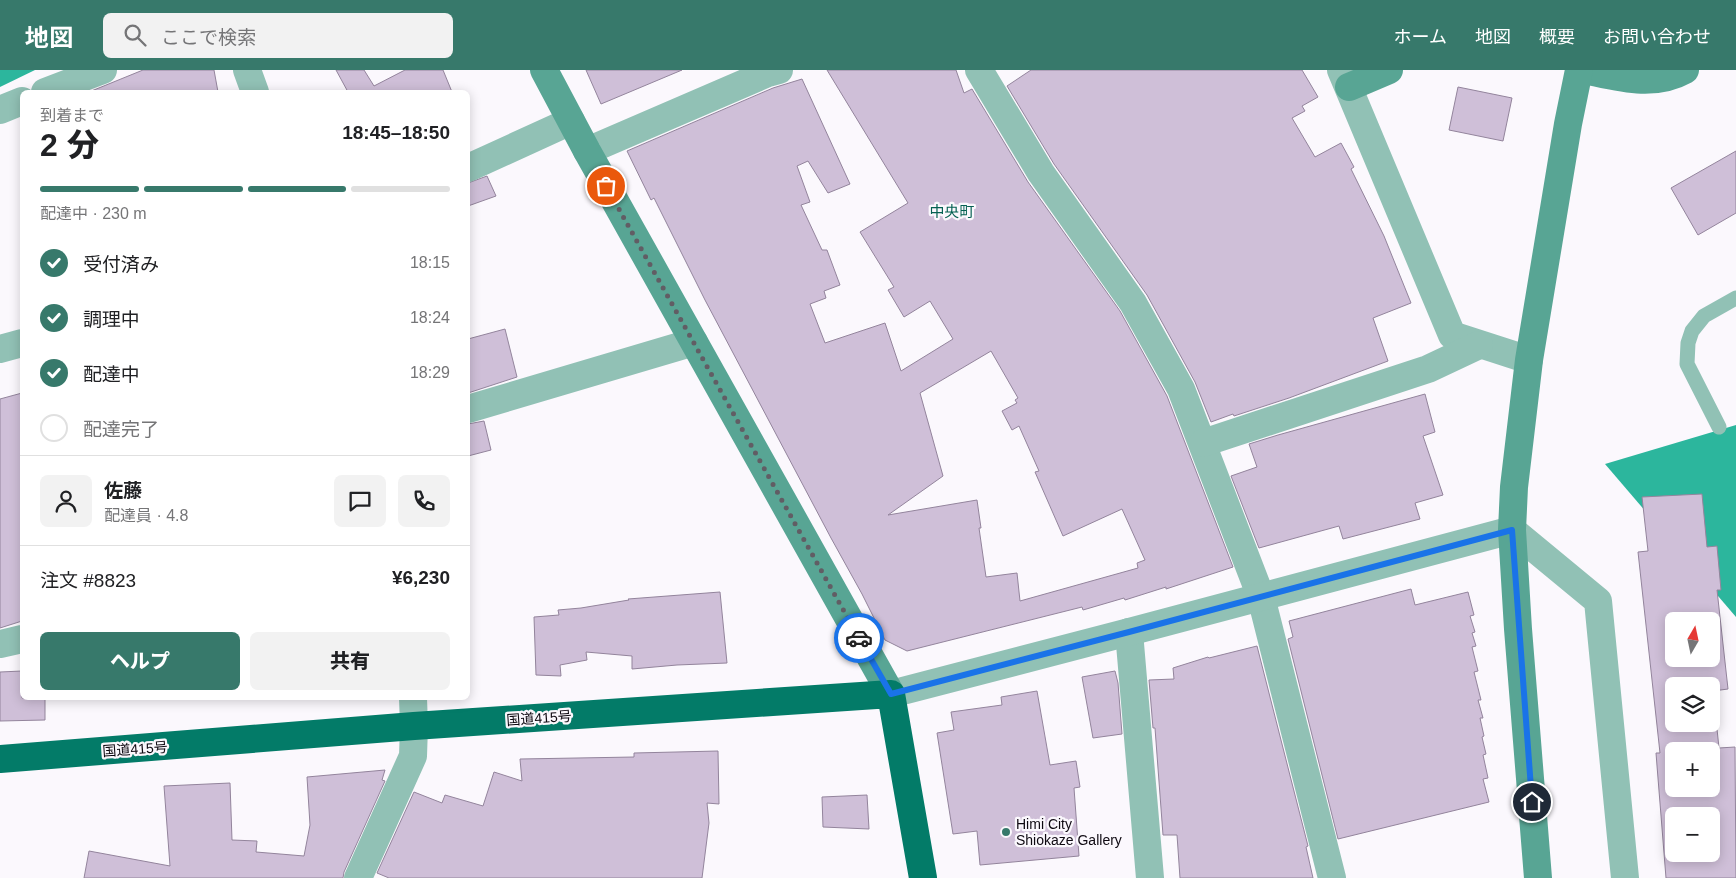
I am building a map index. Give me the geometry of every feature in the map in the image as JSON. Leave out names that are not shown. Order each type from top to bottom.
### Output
[{"type":"highway","name":"国道415号","points":[[0,759],[414,726],[891,694]]},
{"type":"highway","points":[[891,694],[923,878]]},
{"type":"main road","points":[[544,70],[587,151],[891,694]]},
{"type":"main road","points":[[1345,79],[1389,70]]},
{"type":"main road","points":[[1538,878],[1512,530],[1514,486],[1529,360],[1568,124],[1580,70]]},
{"type":"main road","points":[[1584,70],[1637,81],[1673,77],[1685,70]]},
{"type":"street","points":[[49,90],[103,70]]},
{"type":"street","points":[[248,70],[254,90]]},
{"type":"street","points":[[587,151],[768,73],[779,70]]},
{"type":"street","points":[[979,70],[1041,173],[1132,303],[1181,389],[1261,597],[1332,878]]},
{"type":"street","points":[[1345,79],[1452,336],[1529,360]]},
{"type":"street","points":[[0,110],[20,102]]},
{"type":"street","points":[[470,167],[571,121]]},
{"type":"street","points":[[470,408],[694,342]]},
{"type":"street","points":[[0,349],[20,343]]},
{"type":"street","points":[[1203,443],[1428,370],[1479,344]]},
{"type":"street","points":[[891,694],[1512,530],[1598,601],[1625,878]]},
{"type":"street","points":[[1129,632],[1150,878]]},
{"type":"street","points":[[0,644],[20,639]]},
{"type":"street","points":[[358,878],[413,756],[413,700]]},
{"type":"lane","points":[[1719,427],[1687,364],[1688,343],[1692,331],[1704,316],[1736,298]]},
{"type":"shaded area","points":[[0,70],[35,70],[0,87]]},
{"type":"shaded area","points":[[1736,425],[1736,617],[1605,464]]},
{"type":"building","points":[[143,70],[214,70],[218,90],[94,90]]},
{"type":"building","points":[[336,70],[364,70],[374,86],[405,70],[443,70],[451,90],[347,90]]},
{"type":"building","points":[[586,70],[682,70],[601,104]]},
{"type":"building","points":[[827,70],[956,70],[964,93],[972,89],[1028,182],[1120,311],[1167,396],[1233,567],[1125,600],[1124,598],[1083,610],[1082,607],[907,651],[885,640],[705,300],[654,198],[651,200],[627,151],[773,88],[802,79],[850,184],[828,193],[808,161],[797,166],[810,202],[801,205],[822,250],[827,250],[840,285],[824,291],[826,298],[810,304],[825,343],[885,323],[901,371],[953,339],[930,301],[904,317],[888,290],[894,287],[860,232],[908,203]],"holes":[[[991,351],[1018,398],[1015,400],[1017,403],[1002,411],[1012,430],[1019,426],[1039,471],[1035,472],[1063,536],[1122,509],[1145,560],[1137,563],[1138,568],[1020,601],[1017,573],[986,577],[977,500],[888,515],[943,476],[920,393]]]},
{"type":"building","points":[[1031,70],[1302,70],[1318,97],[1302,106],[1305,111],[1292,118],[1315,157],[1341,143],[1354,167],[1351,169],[1384,236],[1411,303],[1373,318],[1388,361],[1289,398],[1211,422],[1195,382],[1147,295],[1054,164],[1007,86]]},
{"type":"building","points":[[1458,87],[1512,98],[1503,141],[1449,130]]},
{"type":"building","points":[[1736,151],[1736,213],[1698,235],[1671,188]]},
{"type":"building","points":[[487,176],[496,196],[470,205],[470,182]]},
{"type":"building","points":[[505,329],[517,377],[470,392],[470,338]]},
{"type":"building","points":[[20,394],[20,622],[0,628],[0,399]]},
{"type":"building","points":[[1425,394],[1435,432],[1423,436],[1443,495],[1415,503],[1420,519],[1343,539],[1339,526],[1259,548],[1231,476],[1257,467],[1249,444]]},
{"type":"building","points":[[484,421],[491,450],[470,455],[470,424]]},
{"type":"building","points":[[1702,494],[1707,547],[1717,546],[1721,590],[1717,590],[1719,612],[1665,612],[1665,668],[1720,668],[1720,617],[1728,689],[1720,690],[1720,677],[1665,677],[1665,732],[1717,732],[1718,742],[1665,742],[1665,797],[1720,797],[1720,748],[1735,747],[1736,878],[1666,878],[1656,753],[1660,753],[1638,552],[1648,551],[1642,497]]},
{"type":"building","points":[[1411,589],[1415,605],[1468,592],[1474,615],[1470,616],[1475,632],[1472,633],[1476,646],[1472,647],[1478,671],[1474,672],[1481,700],[1478,700],[1483,718],[1480,718],[1486,754],[1483,755],[1488,778],[1483,779],[1489,802],[1338,839],[1288,639],[1293,637],[1289,621]]},
{"type":"building","points":[[720,592],[727,663],[632,669],[632,656],[586,652],[587,660],[560,665],[561,676],[536,675],[534,617],[559,615],[558,610],[581,608],[628,599]]},
{"type":"building","points":[[1257,646],[1308,846],[1306,847],[1313,878],[1180,878],[1177,835],[1163,835],[1155,728],[1153,728],[1149,680],[1174,679],[1173,668],[1208,657]]},
{"type":"building","points":[[20,671],[20,700],[45,700],[45,720],[0,721],[0,672]]},
{"type":"building","points":[[1115,671],[1118,683],[1122,734],[1093,738],[1082,677]]},
{"type":"building","points":[[1037,691],[1050,765],[1076,761],[1080,787],[1074,788],[1079,856],[980,865],[977,831],[953,834],[937,733],[954,730],[951,712],[1002,705],[1001,697]]},
{"type":"building","points":[[718,751],[719,804],[707,803],[709,823],[702,878],[389,878],[377,873],[414,792],[442,803],[445,795],[483,806],[494,772],[522,781],[520,759],[634,757],[634,753]]},
{"type":"building","points":[[385,770],[382,780],[385,781],[343,878],[84,878],[89,851],[170,866],[164,786],[230,783],[232,840],[257,841],[256,852],[304,856],[310,825],[307,777]]},
{"type":"building","points":[[867,795],[869,829],[823,827],[822,797]]},
{"type":"way so far","points":[[606,186],[859,638]]},
{"type":"place","name":"Himi City Shiokaze Gallery","points":[[1006,832]]},
{"type":"district","name":"中央町","points":[[952,211]]},
{"type":"route","points":[[859,638],[891,694],[1512,530],[1532,802]]}]
